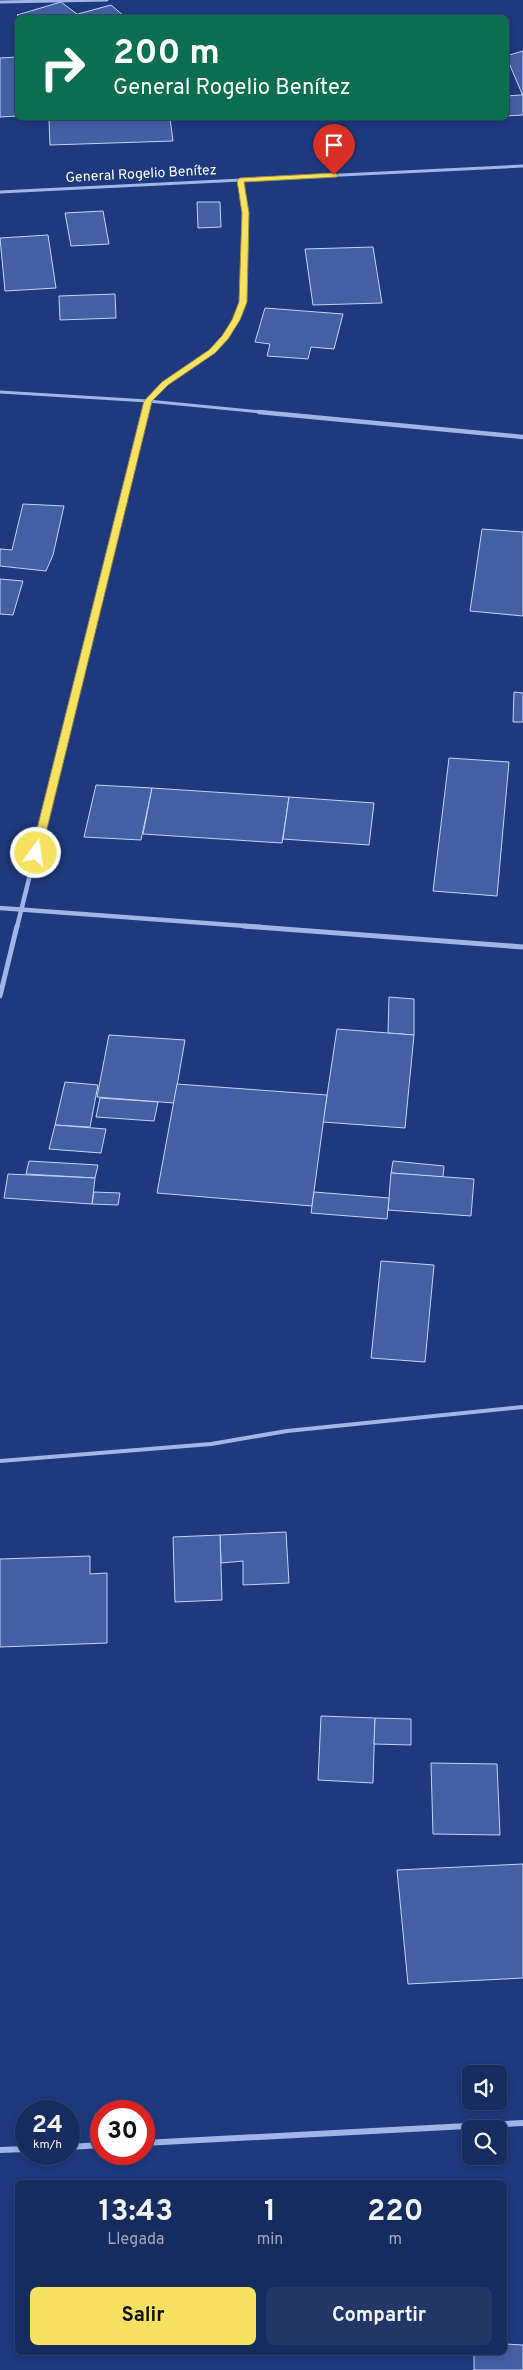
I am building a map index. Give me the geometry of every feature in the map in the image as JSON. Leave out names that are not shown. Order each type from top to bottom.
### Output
[{"type":"street","points":[[0,2],[107,0]]},
{"type":"street","name":"General Rogelio Benítez","points":[[0,192],[523,166]]},
{"type":"street","points":[[0,996],[148,401],[165,383],[212,351],[225,338],[236,320],[243,302],[246,213],[240,180]]},
{"type":"street","points":[[0,392],[148,401],[523,437]]},
{"type":"street","points":[[0,908],[523,947]]},
{"type":"street","points":[[155,2142],[523,2123]]},
{"type":"street","points":[[0,2150],[15,2149]]},
{"type":"lane","points":[[0,1461],[210,1444],[287,1431],[523,1407]]},
{"type":"building","points":[[61,2],[77,14],[74,15],[17,15]]},
{"type":"building","points":[[111,5],[123,15],[74,15]]},
{"type":"building","points":[[523,51],[523,96],[509,63],[509,55]]},
{"type":"building","points":[[15,57],[15,116],[0,117],[0,58]]},
{"type":"building","points":[[523,95],[523,115],[509,116],[509,96]]},
{"type":"building","points":[[49,120],[170,120],[173,141],[50,145]]},
{"type":"building","points":[[197,202],[220,202],[221,227],[198,228]]},
{"type":"building","points":[[103,211],[109,244],[71,246],[65,213]]},
{"type":"building","points":[[48,235],[56,288],[5,291],[0,238]]},
{"type":"building","points":[[373,247],[382,303],[313,305],[305,249]]},
{"type":"building","points":[[115,294],[116,318],[60,320],[59,296]]},
{"type":"building","points":[[265,308],[343,314],[334,349],[311,347],[308,359],[267,356],[270,344],[255,342]]},
{"type":"building","points":[[23,504],[64,506],[53,555],[46,571],[0,566],[0,549],[12,550]]},
{"type":"building","points":[[482,529],[523,532],[523,616],[470,611]]},
{"type":"building","points":[[0,579],[23,581],[13,615],[0,614]]},
{"type":"building","points":[[514,692],[523,693],[523,722],[513,722]]},
{"type":"building","points":[[449,758],[509,762],[497,896],[433,891]]},
{"type":"building","points":[[96,785],[152,788],[141,840],[84,837]]},
{"type":"building","points":[[152,788],[289,797],[282,843],[143,834]]},
{"type":"building","points":[[289,797],[374,803],[369,845],[283,839]]},
{"type":"building","points":[[389,997],[414,999],[414,1035],[388,1033]]},
{"type":"building","points":[[337,1029],[414,1035],[405,1128],[323,1122]]},
{"type":"building","points":[[109,1035],[185,1040],[174,1103],[97,1097]]},
{"type":"building","points":[[65,1082],[98,1085],[90,1127],[55,1125]]},
{"type":"building","points":[[177,1084],[327,1095],[312,1206],[157,1193]]},
{"type":"building","points":[[100,1098],[158,1102],[154,1121],[96,1117]]},
{"type":"building","points":[[55,1125],[106,1129],[101,1153],[49,1149]]},
{"type":"building","points":[[29,1161],[98,1165],[95,1178],[26,1174]]},
{"type":"building","points":[[393,1161],[444,1166],[443,1177],[391,1173]]},
{"type":"building","points":[[391,1173],[474,1179],[471,1216],[388,1210]]},
{"type":"building","points":[[8,1174],[95,1178],[92,1204],[4,1198]]},
{"type":"building","points":[[94,1192],[120,1193],[118,1205],[92,1204]]},
{"type":"building","points":[[314,1192],[389,1198],[387,1219],[311,1213]]},
{"type":"building","points":[[381,1261],[434,1265],[425,1362],[371,1358]]},
{"type":"building","points":[[286,1532],[289,1583],[243,1585],[243,1561],[221,1563],[220,1535]]},
{"type":"building","points":[[220,1535],[222,1600],[175,1602],[173,1537]]},
{"type":"building","points":[[90,1556],[90,1574],[107,1573],[107,1643],[0,1647],[0,1559]]},
{"type":"building","points":[[321,1716],[375,1718],[373,1783],[318,1780]]},
{"type":"building","points":[[375,1718],[411,1719],[411,1745],[374,1744]]},
{"type":"building","points":[[431,1763],[497,1764],[500,1835],[433,1834]]},
{"type":"building","points":[[523,1864],[523,1978],[408,1984],[397,1870]]},
{"type":"building","points":[[507,2344],[523,2345],[523,2370],[474,2370],[474,2355],[507,2355]]},
{"type":"route","points":[[36,853],[148,401],[165,383],[196,364],[225,338],[236,320],[243,302],[246,213],[240,180],[334,175]]}]
